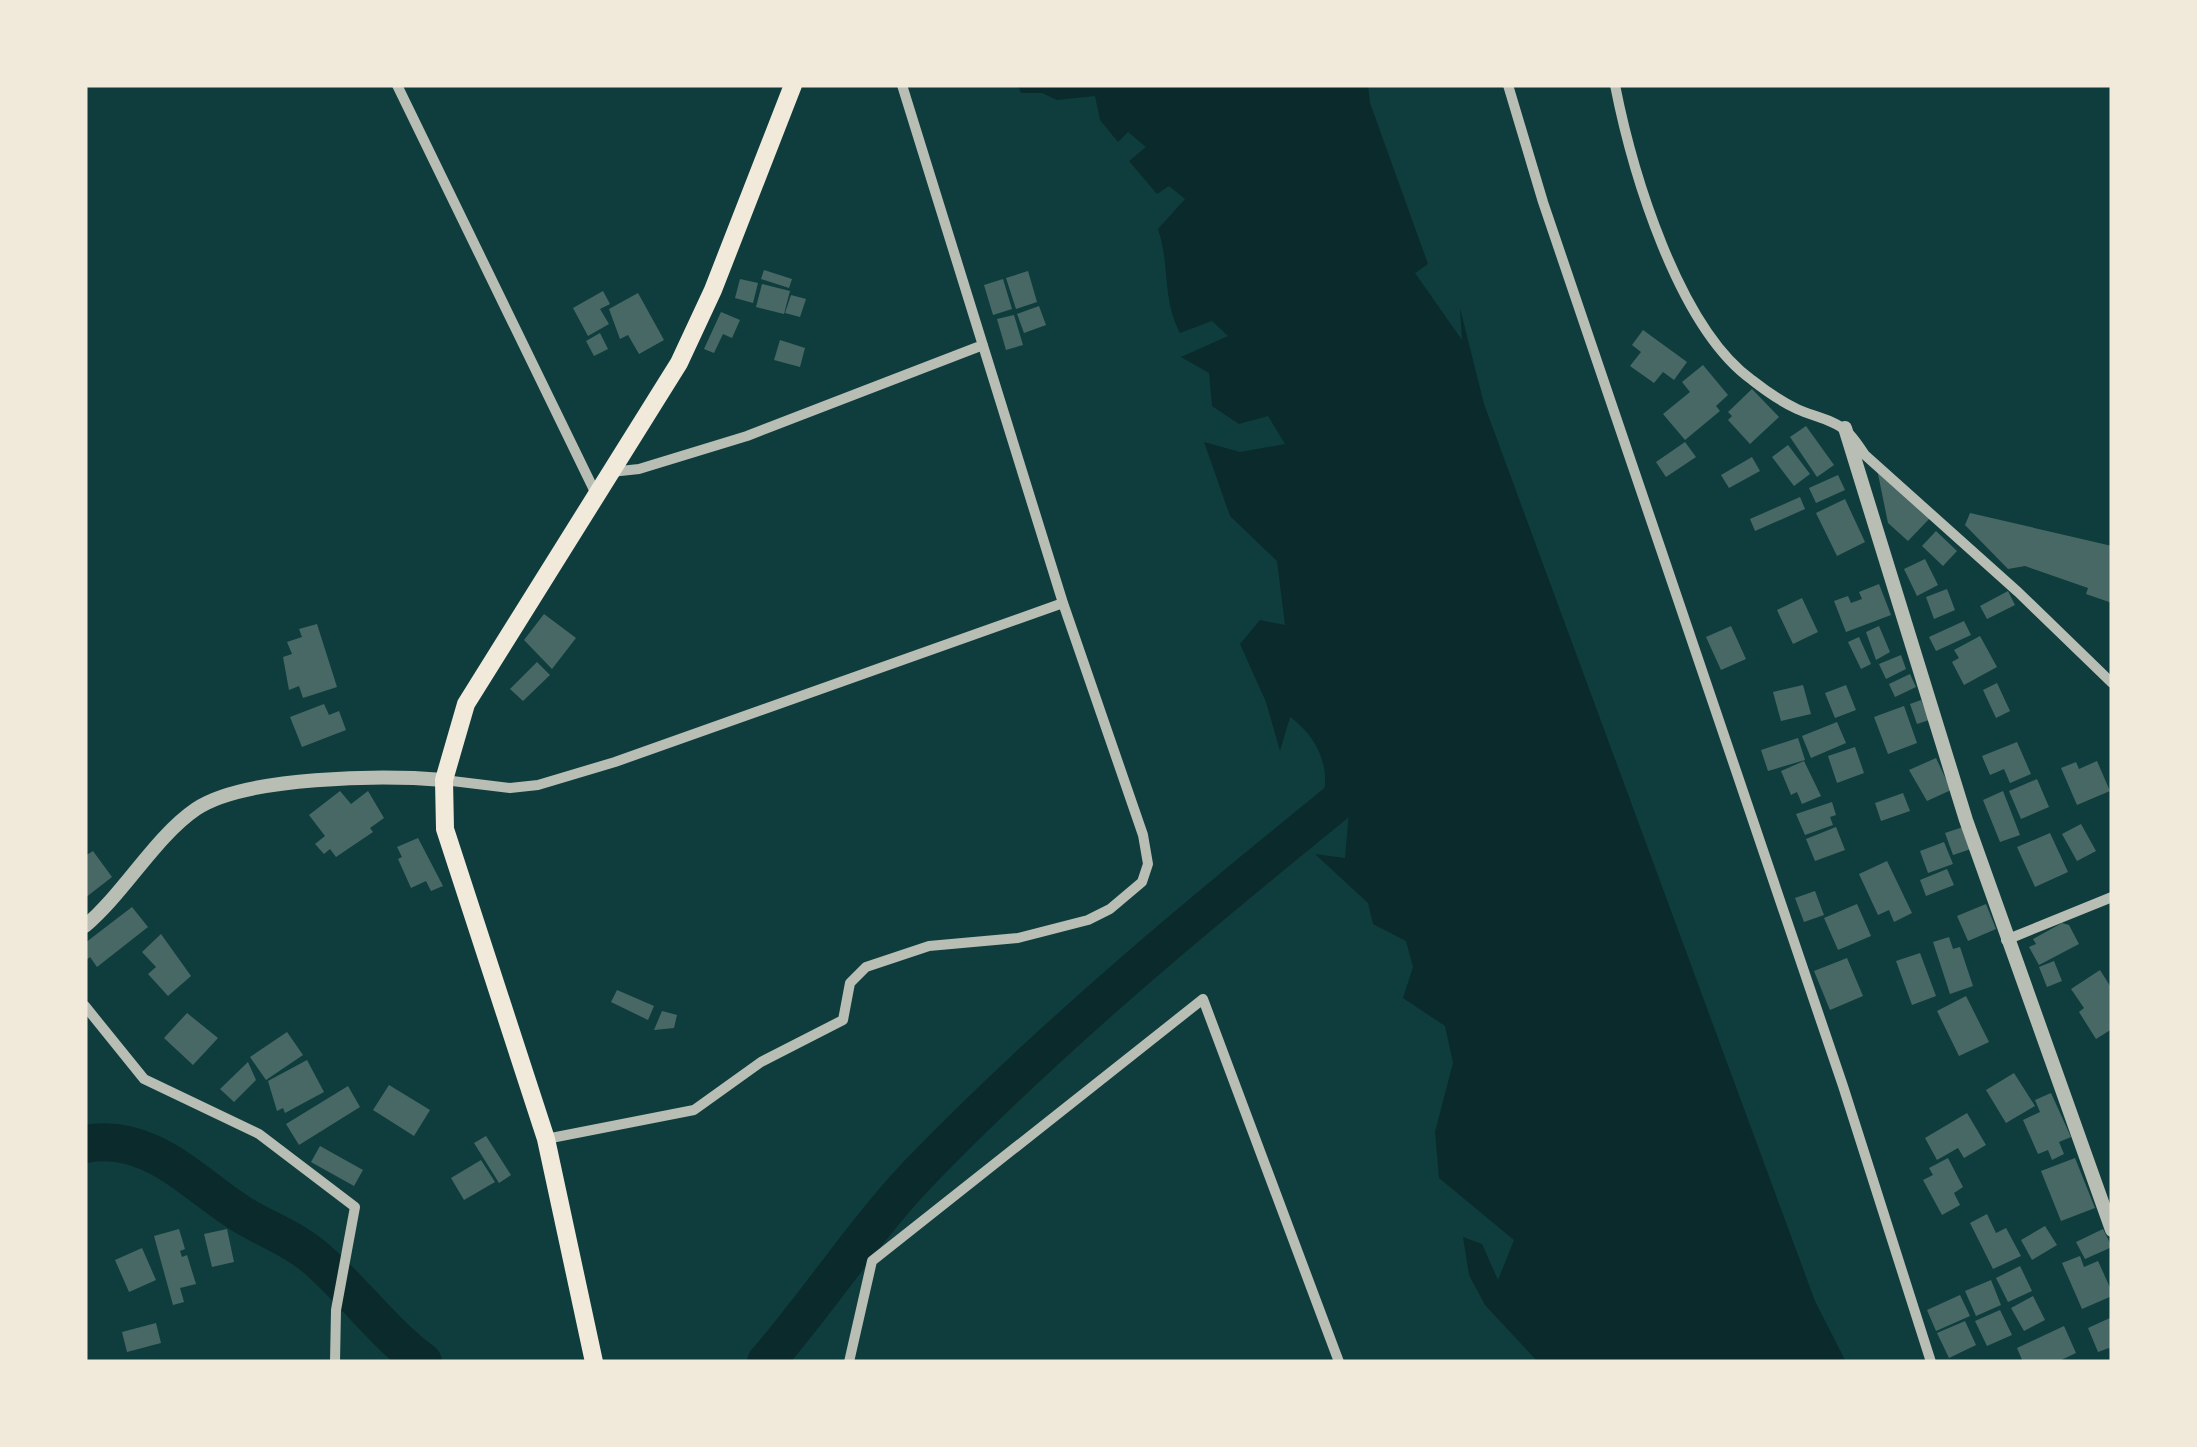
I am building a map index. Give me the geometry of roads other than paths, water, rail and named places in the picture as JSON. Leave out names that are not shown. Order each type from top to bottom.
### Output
[{"type":"main road","points":[[594,1362],[546,1139],[444,829],[444,780],[466,704],[686,348],[793,85]]},
{"type":"street","points":[[397,85],[596,495]]},
{"type":"street","points":[[546,1139],[694,1110],[762,1062],[844,1020],[850,983],[866,967],[929,946],[1018,938],[1088,920],[1110,909],[1142,882],[1148,864],[1143,836],[1063,603],[902,85]]},
{"type":"street","points":[[1508,85],[1542,202],[1842,1086],[1931,1362]]},
{"type":"street","points":[[1615,85],[1626,138],[1656,229],[1685,293],[1717,346],[1748,378],[1778,398],[1845,428],[1865,455],[2018,592],[2112,683]]},
{"type":"street","points":[[611,472],[639,469],[747,436],[983,345]]},
{"type":"street","points":[[1845,428],[2006,940],[2112,1230]]},
{"type":"street","points":[[85,926],[130,883],[193,810],[223,794],[402,777],[510,788],[538,785],[682,739],[1063,603]]},
{"type":"street","points":[[2006,940],[2112,897]]},
{"type":"street","points":[[849,1362],[872,1261],[1204,999],[1338,1362]]},
{"type":"street","points":[[85,1006],[144,1079],[259,1134],[354,1207],[336,1310],[334,1362]]},
{"type":"water","points":[[1018,85],[1368,85],[1370,103],[1428,264],[1415,273],[1462,340],[1460,308],[1484,404],[1815,1301],[1846,1362],[1538,1362],[1485,1305],[1469,1275],[1463,1237],[1482,1244],[1498,1280],[1514,1240],[1439,1178],[1435,1132],[1453,1063],[1445,1026],[1403,998],[1413,967],[1406,941],[1373,924],[1368,903],[1315,854],[1345,858],[1349,812],[1322,801],[1325,777],[1320,754],[1308,734],[1290,717],[1280,751],[1266,702],[1240,644],[1260,620],[1285,625],[1277,561],[1230,516],[1204,442],[1240,452],[1285,444],[1268,416],[1239,424],[1212,406],[1209,373],[1181,357],[1228,336],[1212,321],[1180,333],[1174,320],[1158,229],[1185,199],[1169,186],[1157,194],[1129,161],[1146,147],[1128,132],[1118,142],[1100,120],[1095,96],[1057,100],[1042,93],[1021,93]]},
{"type":"waterway","points":[[766,1362],[898,1196],[971,1120],[1139,967],[1372,774]]},
{"type":"waterway","points":[[85,1144],[108,1142],[150,1153],[241,1214],[300,1247],[423,1362]]}]
